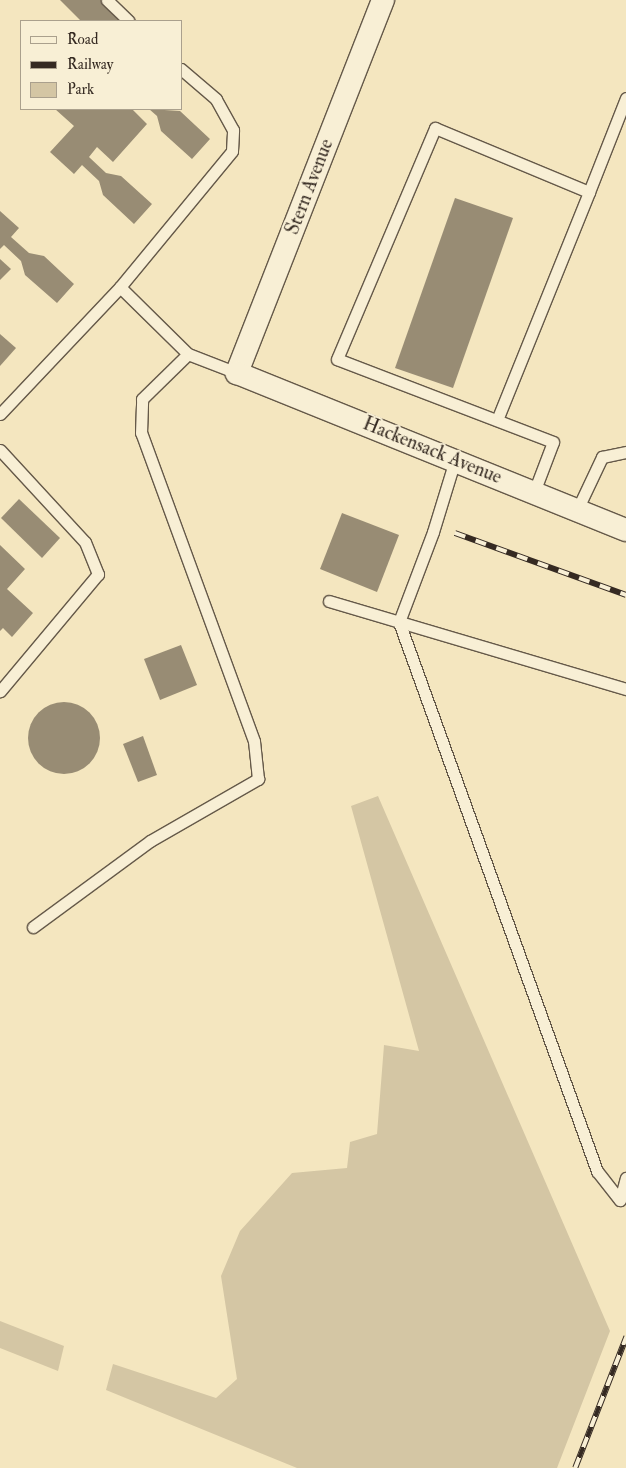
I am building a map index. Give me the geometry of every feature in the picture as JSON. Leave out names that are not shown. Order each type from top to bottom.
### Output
[{"type":"street","name":"Stern Avenue","points":[[237,373],[383,0]]},
{"type":"street","name":"Hackensack Avenue","points":[[237,373],[626,530]]},
{"type":"lane","points":[[107,0],[128,20]]},
{"type":"lane","points":[[0,414],[120,287],[232,151],[233,130],[216,99],[182,70]]},
{"type":"lane","points":[[497,420],[626,98]]},
{"type":"lane","points":[[534,492],[553,442],[337,359],[434,128],[589,192]]},
{"type":"lane","points":[[120,287],[188,354],[237,373]]},
{"type":"lane","points":[[33,927],[150,841],[258,779],[254,741],[141,432],[142,399],[188,354]]},
{"type":"lane","points":[[0,450],[85,542],[98,574],[0,691]]},
{"type":"lane","points":[[577,510],[602,457],[626,452]]},
{"type":"lane","points":[[455,460],[433,532],[399,622],[597,1171],[620,1200],[626,1178]]},
{"type":"lane","points":[[328,601],[626,689]]},
{"type":"green space","points":[[378,796],[610,1331],[557,1468],[297,1468],[106,1390],[113,1364],[216,1398],[237,1379],[221,1276],[240,1231],[292,1173],[347,1168],[350,1142],[377,1134],[384,1045],[419,1051],[351,806]]},
{"type":"green space","points":[[0,1321],[64,1346],[58,1371],[0,1348]]},
{"type":"building","points":[[60,0],[101,0],[120,20],[80,20]]},
{"type":"building","points":[[56,110],[133,110],[147,124],[113,162],[97,147],[89,157],[106,173],[121,176],[152,204],[134,224],[103,195],[99,181],[82,165],[74,174],[50,152],[74,126]]},
{"type":"building","points":[[150,110],[180,111],[210,139],[192,159],[161,131],[157,116]]},
{"type":"building","points":[[455,198],[513,218],[453,388],[395,368]]},
{"type":"building","points":[[0,211],[19,228],[11,237],[29,253],[44,256],[74,284],[57,303],[25,275],[21,261],[4,245],[0,249]]},
{"type":"building","points":[[0,259],[11,269],[0,280]]},
{"type":"building","points":[[0,334],[16,348],[0,366]]},
{"type":"building","points":[[19,499],[60,538],[42,558],[1,518]]},
{"type":"building","points":[[342,513],[399,535],[377,592],[320,569]]},
{"type":"building","points":[[0,545],[25,569],[7,589],[33,613],[12,637],[3,628],[0,631]]},
{"type":"building","points":[[181,645],[197,685],[160,700],[144,659]]},
{"type":"building","points":[[64,702],[78,705],[90,712],[97,724],[100,738],[97,752],[90,764],[78,771],[64,774],[50,771],[38,764],[31,752],[28,738],[31,724],[38,712],[50,705]]},
{"type":"building","points":[[143,736],[157,775],[138,782],[123,744]]},
{"type":"railway","points":[[455,533],[626,595]]},
{"type":"railway","points":[[575,1468],[626,1337]]}]
